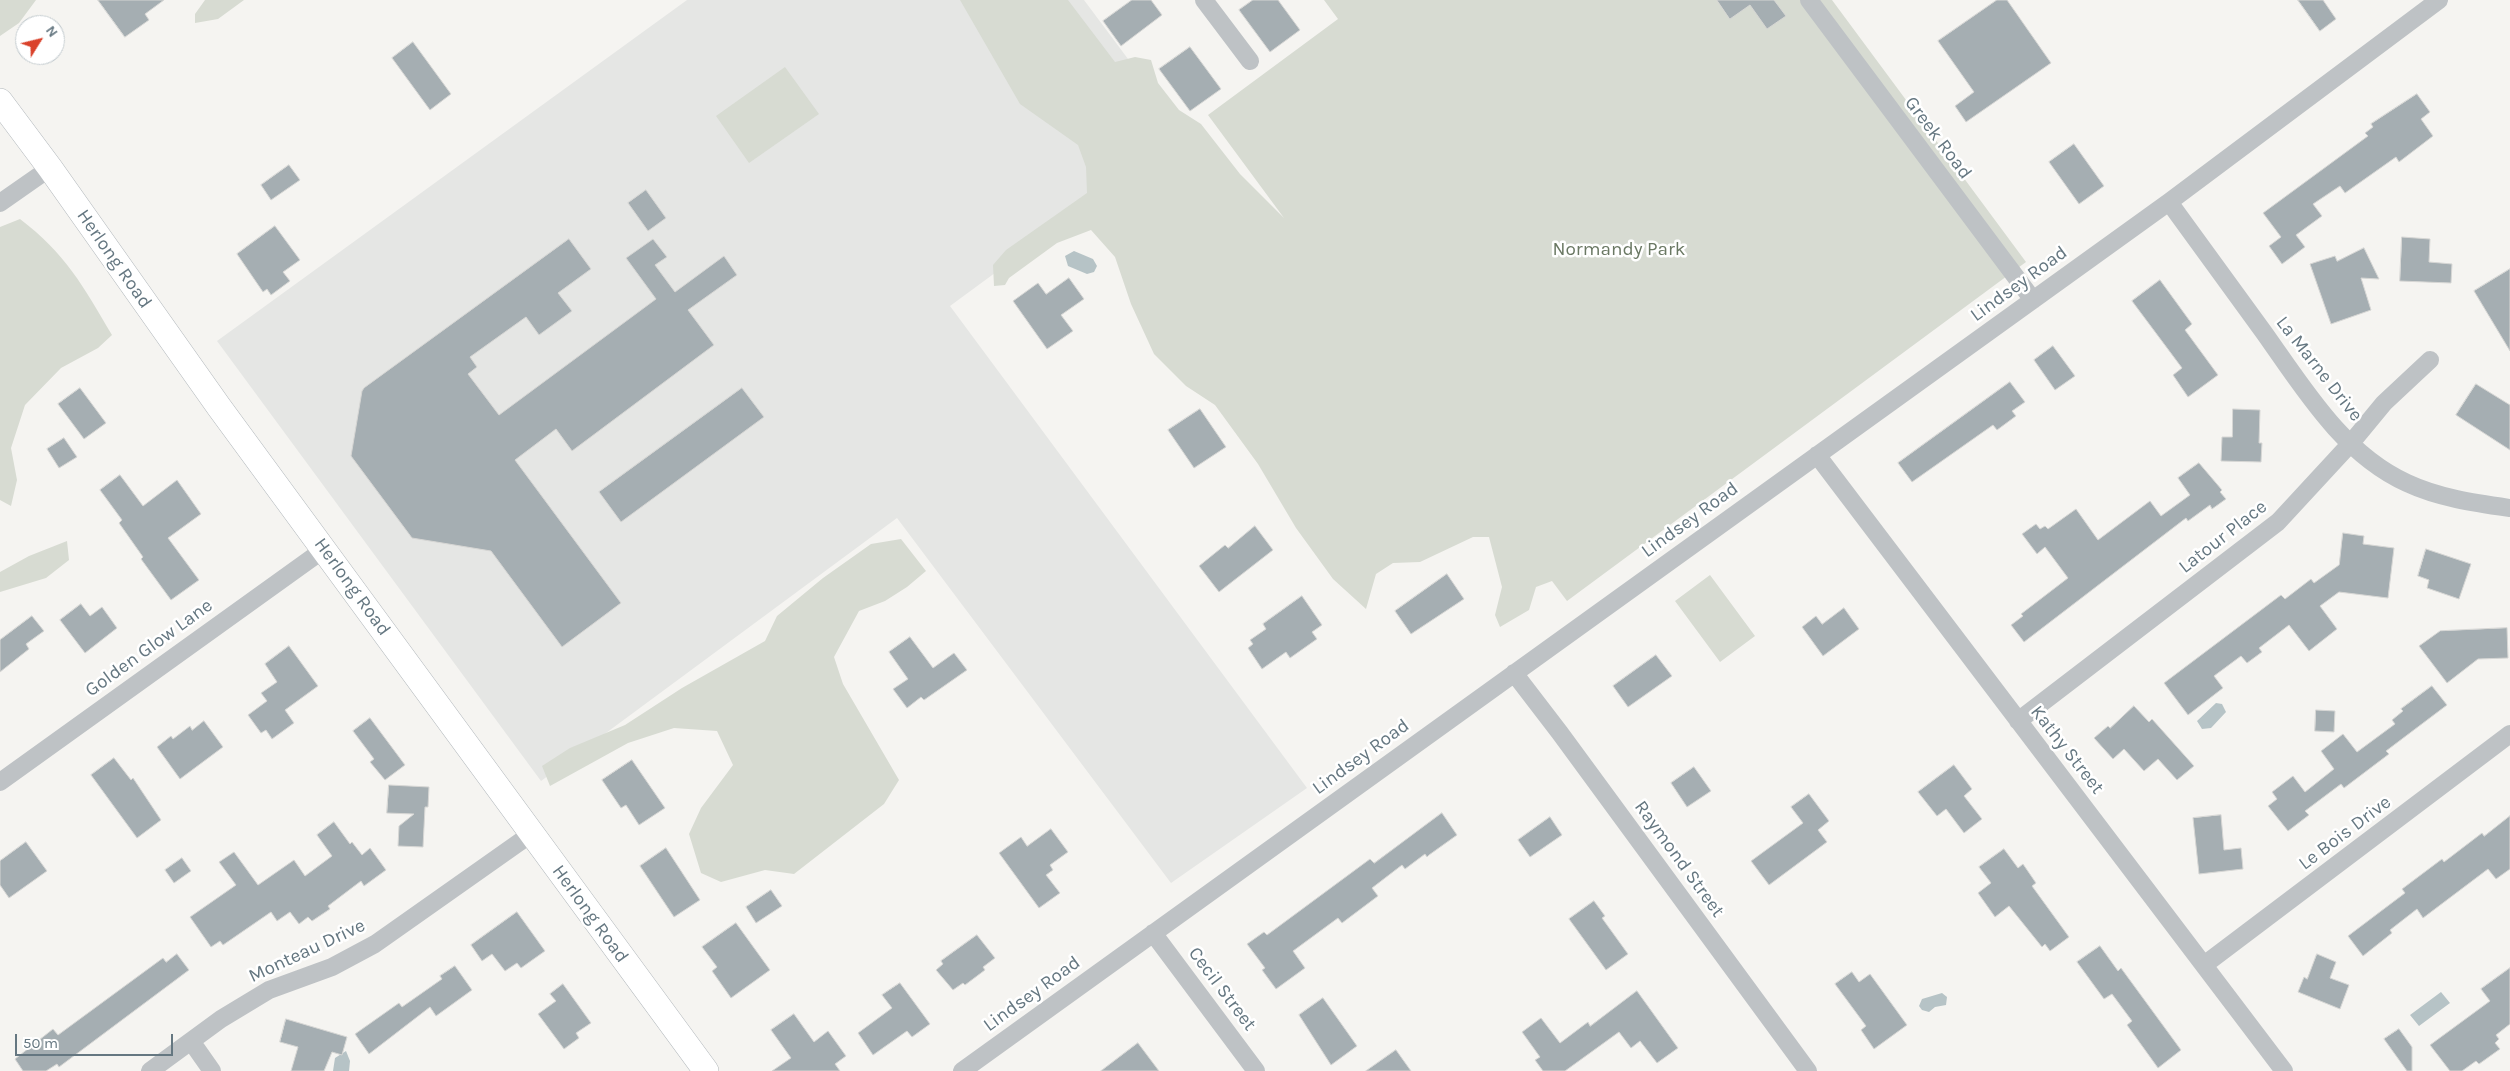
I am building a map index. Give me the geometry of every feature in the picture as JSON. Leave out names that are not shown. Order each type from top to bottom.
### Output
[{"type":"street","points":[[1204,0],[1250,61]]},
{"type":"street","name":"Greek Road","points":[[1809,0],[2033,300]]},
{"type":"street","name":"Lindsey Road","points":[[962,1071],[2169,202],[2439,0]]},
{"type":"street","name":"Herlong Road","points":[[0,102],[50,168],[323,550],[465,739],[531,834],[706,1071]]},
{"type":"street","points":[[0,203],[50,168]]},
{"type":"street","name":"La Marne Drive","points":[[2169,202],[2321,412],[2351,443],[2383,469],[2406,483],[2465,502],[2510,508]]},
{"type":"street","name":"Latour Place","points":[[2018,721],[2258,539],[2303,497],[2384,403],[2430,360]]},
{"type":"street","name":"Kathy Street","points":[[1817,455],[2284,1071]]},
{"type":"street","name":"Golden Glow Lane","points":[[0,782],[323,550]]},
{"type":"street","name":"Raymond Street","points":[[1514,673],[1808,1071]]},
{"type":"street","name":"Le Bois Drive","points":[[2204,966],[2510,734]]},
{"type":"street","name":"Monteau Drive","points":[[150,1071],[191,1041],[269,990],[332,967],[375,944],[531,834]]},
{"type":"street","name":"Cecil Street","points":[[1153,933],[1256,1071]]},
{"type":"street","points":[[191,1041],[212,1071]]},
{"type":"shaded area","points":[[687,0],[1084,0],[1184,134],[950,306],[1307,788],[1171,883],[897,518],[541,781],[217,341]]},
{"type":"shaded area","points":[[1074,251],[1093,259],[1097,266],[1094,272],[1087,274],[1068,266],[1065,256]]},
{"type":"shaded area","points":[[2216,703],[2222,704],[2226,712],[2211,728],[2202,729],[2197,721]]},
{"type":"shaded area","points":[[2441,992],[2450,1003],[2419,1026],[2410,1015]]},
{"type":"shaded area","points":[[1942,993],[1947,997],[1946,1005],[1935,1007],[1929,1012],[1922,1010],[1919,1006],[1922,999]]},
{"type":"shaded area","points":[[346,1051],[350,1061],[349,1071],[333,1071],[335,1058]]},
{"type":"green space","points":[[0,0],[36,0],[25,15],[15,15],[15,26],[0,36]]},
{"type":"green space","points":[[205,0],[244,0],[218,19],[195,23],[195,14]]},
{"type":"green space","name":"Normandy Park","points":[[960,0],[1068,0],[1115,62],[1135,57],[1151,60],[1158,83],[1179,110],[1201,124],[1240,174],[1284,218],[1208,115],[1338,19],[1324,0],[1832,0],[2026,262],[1567,601],[1552,581],[1536,587],[1529,610],[1500,627],[1495,615],[1502,587],[1489,537],[1473,537],[1420,562],[1393,563],[1376,574],[1366,609],[1333,579],[1296,528],[1258,464],[1215,405],[1186,386],[1154,354],[1131,304],[1115,257],[1091,230],[1057,243],[1009,278],[1005,285],[994,286],[993,265],[1006,250],[1087,193],[1086,167],[1078,145],[1020,104]]},
{"type":"green space","points":[[785,67],[819,114],[749,163],[716,116]]},
{"type":"green space","points":[[20,219],[62,258],[92,301],[112,335],[98,348],[61,368],[25,405],[11,448],[17,480],[11,506],[0,500],[0,227]]},
{"type":"green space","points":[[901,539],[926,571],[907,587],[885,601],[859,611],[834,657],[843,684],[899,780],[884,804],[794,874],[765,870],[721,882],[701,873],[689,834],[701,808],[733,765],[717,731],[674,728],[628,743],[550,786],[542,766],[570,748],[625,725],[682,688],[765,641],[777,616],[823,578],[871,544]]},
{"type":"green space","points":[[67,541],[69,560],[46,578],[0,592],[0,572],[29,556]]},
{"type":"green space","points":[[1710,575],[1755,636],[1720,662],[1675,601]]},
{"type":"building","points":[[98,0],[164,0],[145,14],[149,20],[125,37]]},
{"type":"building","points":[[1132,0],[1151,0],[1162,15],[1121,46],[1103,21]]},
{"type":"building","points":[[1253,0],[1278,0],[1300,30],[1270,52],[1239,10]]},
{"type":"building","points":[[1717,0],[1774,0],[1786,16],[1767,29],[1750,5],[1730,19]]},
{"type":"building","points":[[1997,0],[2007,0],[2051,63],[1966,122],[1955,106],[1974,92],[1938,41]]},
{"type":"building","points":[[2298,0],[2323,0],[2336,19],[2320,31]]},
{"type":"building","points":[[413,42],[451,94],[430,110],[392,58]]},
{"type":"building","points":[[1190,47],[1221,89],[1190,111],[1159,69]]},
{"type":"building","points":[[2417,94],[2430,112],[2421,119],[2433,136],[2399,162],[2396,157],[2345,193],[2340,186],[2313,204],[2322,216],[2296,235],[2305,247],[2282,264],[2269,246],[2281,237],[2263,213],[2368,136],[2365,133],[2373,127],[2371,124]]},
{"type":"building","points":[[2074,144],[2104,186],[2079,204],[2049,162]]},
{"type":"building","points":[[289,165],[300,180],[271,200],[261,185]]},
{"type":"building","points":[[646,190],[666,218],[648,231],[628,203]]},
{"type":"building","points":[[275,226],[300,260],[283,272],[290,281],[271,295],[267,289],[263,292],[237,254]]},
{"type":"building","points":[[2402,237],[2430,239],[2429,262],[2452,264],[2451,283],[2400,281]]},
{"type":"building","points":[[569,239],[591,269],[558,293],[572,311],[539,335],[526,317],[470,357],[477,367],[468,374],[499,415],[656,299],[626,258],[653,239],[667,257],[655,265],[675,292],[724,256],[737,275],[688,310],[714,345],[572,451],[556,429],[515,460],[621,603],[562,647],[491,551],[412,538],[351,456],[364,388]]},
{"type":"building","points":[[2364,248],[2379,279],[2361,278],[2371,310],[2331,324],[2310,264],[2335,256],[2337,261]]},
{"type":"building","points":[[2510,269],[2510,351],[2474,291]]},
{"type":"building","points":[[1069,278],[1084,299],[1061,315],[1073,331],[1047,349],[1013,301],[1038,283],[1046,294]]},
{"type":"building","points":[[2160,280],[2192,324],[2185,330],[2218,375],[2188,397],[2173,375],[2182,368],[2132,301]]},
{"type":"building","points":[[2053,346],[2075,376],[2055,390],[2034,360]]},
{"type":"building","points":[[2010,382],[2025,402],[2012,411],[2016,416],[1997,430],[1993,425],[1912,482],[1898,463]]},
{"type":"building","points":[[2476,384],[2510,405],[2510,450],[2456,415]]},
{"type":"building","points":[[80,388],[106,423],[84,439],[58,404]]},
{"type":"building","points":[[742,388],[764,417],[621,522],[599,492]]},
{"type":"building","points":[[1200,409],[1226,447],[1194,468],[1168,430]]},
{"type":"building","points":[[2233,409],[2260,410],[2259,443],[2262,443],[2261,462],[2221,461],[2222,437],[2232,437]]},
{"type":"building","points":[[64,438],[77,457],[59,468],[47,449]]},
{"type":"building","points":[[2199,463],[2222,490],[2220,492],[2226,499],[2212,509],[2210,505],[2188,521],[2186,518],[2024,642],[2011,625],[2023,616],[2021,614],[2068,578],[2045,547],[2037,554],[2022,534],[2036,524],[2040,529],[2045,526],[2048,529],[2076,509],[2098,540],[2150,501],[2161,516],[2190,495],[2178,478]]},
{"type":"building","points":[[120,475],[143,506],[177,480],[201,514],[168,538],[199,580],[171,600],[141,559],[143,557],[119,523],[122,520],[100,490]]},
{"type":"building","points":[[1255,526],[1273,550],[1219,592],[1199,566],[1225,545],[1228,548]]},
{"type":"building","points":[[2343,533],[2364,536],[2363,544],[2394,548],[2388,598],[2339,592],[2320,606],[2337,629],[2309,651],[2289,625],[2259,648],[2262,652],[2247,663],[2241,656],[2214,676],[2223,688],[2188,715],[2164,683],[2281,595],[2285,599],[2311,579],[2314,583],[2339,565]]},
{"type":"building","points":[[2426,549],[2471,564],[2459,599],[2427,588],[2429,580],[2418,576]]},
{"type":"building","points":[[1447,574],[1464,599],[1411,634],[1395,611]]},
{"type":"building","points":[[1302,596],[1322,625],[1312,632],[1317,639],[1290,658],[1286,652],[1262,669],[1248,648],[1253,644],[1250,640],[1266,629],[1263,624]]},
{"type":"building","points":[[81,604],[90,616],[102,607],[117,628],[85,653],[60,620]]},
{"type":"building","points":[[1844,608],[1859,629],[1823,656],[1802,627],[1816,616],[1822,624]]},
{"type":"building","points":[[32,616],[44,631],[26,644],[29,649],[0,672],[0,640]]},
{"type":"building","points":[[2507,628],[2508,658],[2478,659],[2447,683],[2419,646],[2440,631]]},
{"type":"building","points":[[910,637],[933,668],[954,653],[967,670],[924,700],[921,697],[907,708],[893,689],[908,679],[889,652]]},
{"type":"building","points":[[289,646],[318,686],[285,710],[294,723],[272,739],[266,730],[261,733],[248,715],[267,701],[261,693],[277,682],[265,664]]},
{"type":"building","points":[[1656,655],[1672,676],[1628,707],[1613,686]]},
{"type":"building","points":[[2432,686],[2447,705],[2386,751],[2389,754],[2344,788],[2341,784],[2305,811],[2309,815],[2288,831],[2268,806],[2277,799],[2272,792],[2293,776],[2305,792],[2334,769],[2321,751],[2343,734],[2357,752],[2395,724],[2392,720],[2403,711],[2401,709]]},
{"type":"building","points":[[2134,706],[2149,722],[2152,719],[2194,766],[2177,780],[2158,759],[2144,771],[2124,749],[2113,759],[2094,738],[2108,726],[2110,728]]},
{"type":"building","points":[[2316,710],[2335,711],[2334,732],[2315,731]]},
{"type":"building","points":[[370,718],[405,765],[385,780],[370,762],[374,759],[353,731]]},
{"type":"building","points":[[204,721],[223,747],[180,779],[157,747],[171,736],[173,739],[190,726],[192,730]]},
{"type":"building","points":[[114,758],[131,780],[133,778],[161,820],[137,838],[91,775]]},
{"type":"building","points":[[632,760],[665,808],[639,825],[626,805],[621,808],[602,780]]},
{"type":"building","points":[[1954,765],[1972,789],[1964,796],[1982,819],[1964,833],[1946,809],[1937,816],[1918,792]]},
{"type":"building","points":[[1694,767],[1711,791],[1687,807],[1671,783]]},
{"type":"building","points":[[389,785],[429,787],[428,807],[425,807],[423,847],[398,846],[399,826],[414,814],[387,813]]},
{"type":"building","points":[[1809,794],[1829,821],[1818,830],[1827,842],[1769,885],[1751,861],[1803,823],[1791,807]]},
{"type":"building","points":[[1442,813],[1457,835],[1427,857],[1425,854],[1405,869],[1402,865],[1372,888],[1378,896],[1342,923],[1338,918],[1293,951],[1305,968],[1276,989],[1262,970],[1265,968],[1247,944],[1264,932],[1267,935],[1370,859],[1374,863]]},
{"type":"building","points":[[2221,815],[2224,850],[2241,848],[2243,869],[2199,874],[2193,818]]},
{"type":"building","points":[[2510,816],[2510,869],[2496,879],[2488,869],[2423,918],[2417,909],[2390,930],[2392,933],[2363,956],[2348,936],[2405,893],[2402,889],[2442,859],[2444,862],[2482,833],[2484,836]]},
{"type":"building","points":[[1550,817],[1562,835],[1530,857],[1518,840]]},
{"type":"building","points":[[334,822],[350,844],[352,842],[362,855],[370,848],[386,870],[364,886],[361,881],[328,906],[330,909],[312,921],[308,917],[299,924],[290,912],[277,921],[271,912],[223,945],[220,941],[211,947],[190,917],[236,885],[219,862],[234,852],[258,885],[294,860],[305,876],[332,856],[317,835]]},
{"type":"building","points":[[1051,829],[1068,852],[1050,865],[1053,870],[1046,875],[1060,893],[1039,908],[999,853],[1021,837],[1027,846]]},
{"type":"building","points":[[26,842],[47,871],[9,898],[0,885],[0,861]]},
{"type":"building","points":[[666,848],[700,900],[674,917],[640,866]]},
{"type":"building","points":[[2004,849],[2018,868],[2023,864],[2036,883],[2032,886],[2069,937],[2050,951],[2045,944],[2042,947],[2009,906],[1995,917],[1978,893],[1991,883],[1979,867]]},
{"type":"building","points":[[182,858],[191,871],[174,883],[165,870]]},
{"type":"building","points":[[771,890],[782,906],[756,923],[746,907]]},
{"type":"building","points":[[1594,901],[1605,916],[1602,918],[1628,954],[1606,970],[1569,919]]},
{"type":"building","points":[[517,912],[545,951],[521,968],[517,963],[505,971],[492,954],[482,961],[471,945]]},
{"type":"building","points":[[736,923],[770,970],[731,998],[712,971],[717,967],[702,947]]},
{"type":"building","points":[[977,935],[995,958],[983,967],[985,970],[965,985],[963,983],[953,990],[936,970],[943,964],[941,961]]},
{"type":"building","points":[[2100,946],[2118,971],[2121,968],[2181,1050],[2158,1068],[2127,1025],[2132,1021],[2112,994],[2104,999],[2077,962]]},
{"type":"building","points":[[177,954],[189,970],[59,1067],[57,1064],[46,1071],[23,1071],[15,1059],[53,1029],[58,1035],[163,958],[166,962]]},
{"type":"building","points":[[2317,954],[2336,962],[2330,978],[2349,985],[2340,1009],[2298,992],[2304,977],[2307,979]]},
{"type":"building","points":[[455,966],[472,990],[436,1016],[430,1007],[369,1054],[355,1034],[399,1003],[402,1007],[442,979],[440,976]]},
{"type":"building","points":[[2510,968],[2510,1024],[2496,1035],[2499,1039],[2495,1043],[2500,1049],[2479,1064],[2476,1061],[2462,1071],[2450,1071],[2430,1045],[2490,1001],[2481,989]]},
{"type":"building","points":[[1852,972],[1859,982],[1870,974],[1907,1025],[1874,1049],[1861,1030],[1866,1026],[1835,984]]},
{"type":"building","points":[[900,983],[930,1024],[912,1037],[907,1031],[873,1055],[858,1033],[892,1008],[882,995]]},
{"type":"building","points":[[563,984],[591,1023],[576,1033],[579,1038],[564,1049],[538,1014],[556,1001],[550,994]]},
{"type":"building","points":[[1637,991],[1678,1048],[1657,1063],[1640,1041],[1631,1048],[1619,1032],[1565,1071],[1543,1071],[1535,1060],[1540,1057],[1522,1032],[1541,1018],[1560,1043],[1588,1022],[1590,1026]]},
{"type":"building","points":[[1323,998],[1357,1046],[1331,1065],[1299,1015]]},
{"type":"building","points":[[794,1014],[814,1042],[828,1031],[846,1056],[835,1064],[840,1071],[772,1071],[791,1058],[771,1030]]},
{"type":"building","points":[[286,1019],[347,1037],[342,1055],[332,1052],[324,1071],[291,1071],[298,1047],[280,1042]]},
{"type":"building","points":[[2399,1029],[2412,1047],[2412,1071],[2407,1071],[2384,1039]]},
{"type":"building","points":[[1138,1043],[1159,1071],[1101,1071]]},
{"type":"building","points":[[1396,1050],[1411,1071],[1366,1071]]}]
